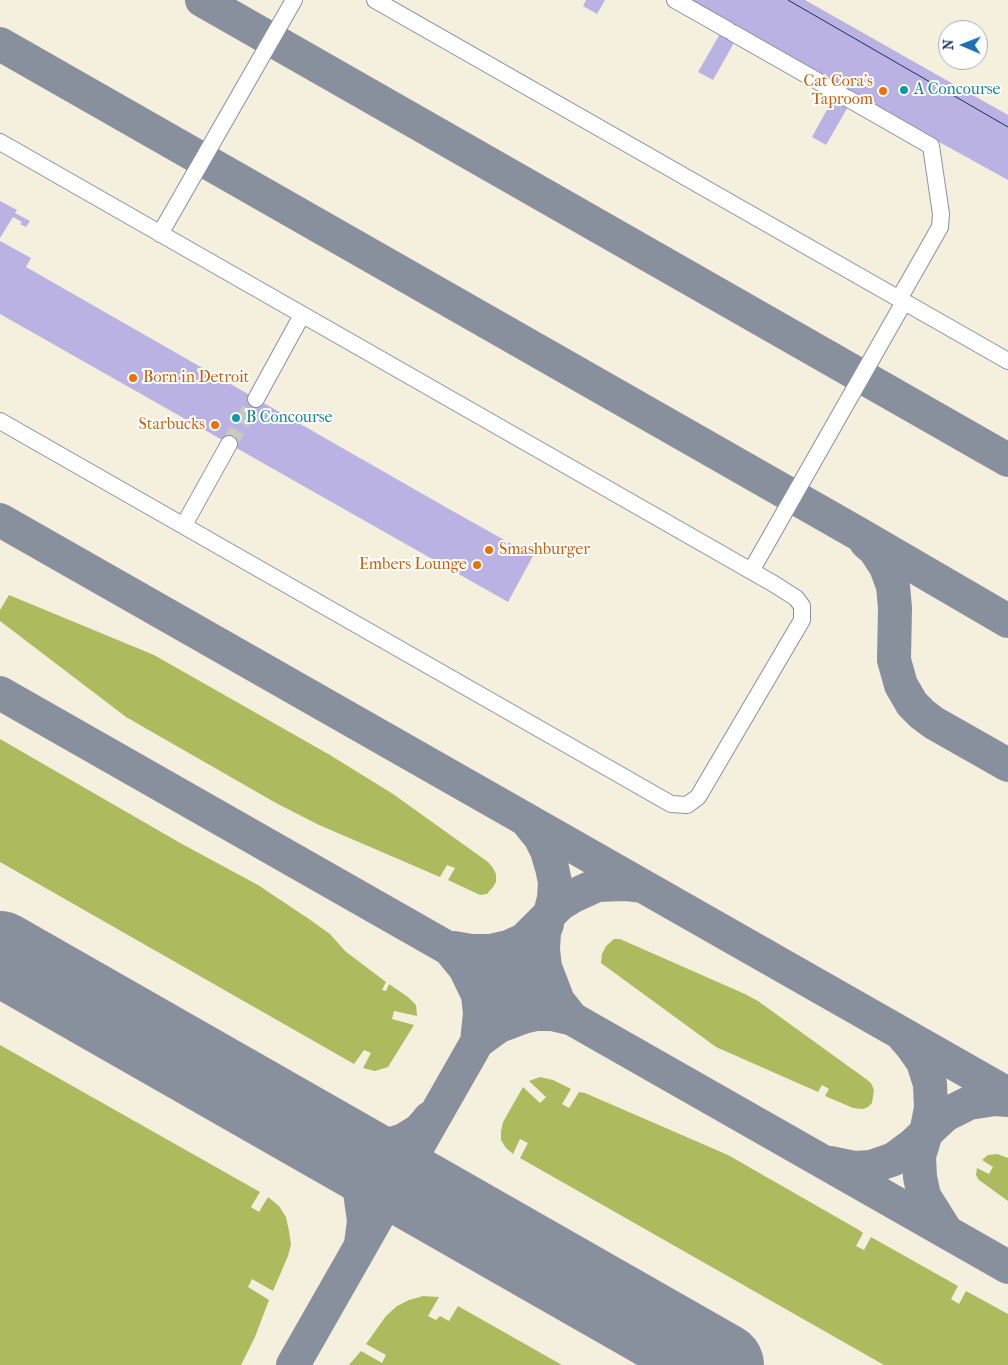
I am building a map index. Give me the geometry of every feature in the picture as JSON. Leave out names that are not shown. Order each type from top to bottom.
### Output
[{"type":"lane","points":[[160,234],[294,0]]},
{"type":"lane","points":[[375,0],[1008,362]]},
{"type":"lane","points":[[675,0],[931,146],[941,214],[940,227],[902,301],[751,571]]},
{"type":"lane","points":[[0,142],[751,571],[796,598],[802,606],[802,620],[698,797],[687,805],[680,806],[672,804],[0,421]]},
{"type":"lane","points":[[256,399],[302,315]]},
{"type":"lane","points":[[184,525],[229,444]]},
{"type":"green space","points":[[9,595],[154,655],[330,755],[393,794],[488,862],[496,874],[496,882],[487,894],[480,895],[448,880],[455,868],[447,865],[440,877],[319,825],[276,803],[126,717],[0,621],[0,610]]},
{"type":"green space","points":[[0,739],[182,844],[258,885],[330,934],[345,951],[386,982],[382,990],[386,991],[389,984],[408,997],[416,1005],[417,1016],[394,1011],[392,1019],[414,1025],[388,1067],[375,1071],[363,1068],[371,1053],[364,1050],[354,1064],[0,862]]},
{"type":"green space","points":[[614,939],[620,939],[758,1001],[871,1083],[874,1090],[872,1103],[863,1109],[853,1108],[825,1096],[829,1089],[822,1085],[818,1092],[716,1047],[601,963],[602,954],[606,946]]},
{"type":"green space","points":[[0,1045],[260,1192],[251,1207],[259,1212],[268,1197],[279,1206],[286,1217],[291,1244],[273,1291],[252,1279],[248,1287],[269,1300],[255,1337],[241,1365],[0,1365]]},
{"type":"green space","points":[[540,1077],[553,1080],[571,1089],[562,1104],[569,1108],[579,1092],[585,1093],[728,1155],[859,1230],[863,1233],[856,1246],[864,1250],[871,1237],[958,1286],[951,1299],[959,1304],[966,1291],[1008,1314],[1008,1365],[884,1365],[520,1158],[528,1143],[520,1139],[513,1154],[501,1140],[503,1122],[523,1087],[540,1103],[546,1097],[529,1081]]},
{"type":"green space","points":[[997,1154],[1008,1158],[1008,1201],[979,1180],[976,1175],[977,1168],[989,1174],[993,1167],[982,1160],[988,1155]]},
{"type":"green space","points":[[423,1296],[439,1297],[428,1316],[436,1320],[440,1316],[449,1321],[458,1306],[562,1365],[349,1365],[361,1351],[382,1363],[386,1355],[366,1344],[386,1316],[397,1306]]},
{"type":"building","points":[[586,0],[605,0],[597,14],[583,6]]},
{"type":"building","name":"A Concourse","points":[[687,0],[805,0],[1008,115],[1008,180],[863,100],[849,105],[826,145],[812,137],[834,97],[735,41],[713,80],[698,72],[721,32]]},
{"type":"building","points":[[0,201],[17,210],[15,213],[30,221],[26,227],[20,224],[22,222],[13,217],[0,238]]},
{"type":"building","name":"B Concourse","points":[[0,241],[31,258],[26,267],[533,556],[508,602],[0,314]]},
{"type":"taxiway","points":[[202,0],[1008,460]]},
{"type":"taxiway","points":[[0,44],[1008,621]]},
{"type":"taxiway","points":[[0,520],[1008,1094]]},
{"type":"taxiway","points":[[866,542],[875,550],[886,567],[893,586],[895,608],[894,660],[901,685],[912,704],[934,723],[1008,765]]},
{"type":"taxiway","points":[[0,693],[1008,1267]]},
{"type":"taxiway","points":[[293,1365],[550,914],[555,882],[552,868],[540,837],[527,821]]},
{"type":"taxiway","points":[[454,948],[471,951],[490,951],[508,947],[524,940],[560,904],[573,896],[597,885],[625,884],[641,886]]},
{"type":"taxiway","points":[[547,924],[544,932],[543,950],[545,967],[558,1001],[570,1016]]},
{"type":"taxiway","points":[[452,952],[465,968],[478,995],[480,1013],[477,1042],[499,1026],[523,1017],[536,1014],[552,1014],[569,1018]]},
{"type":"taxiway","points":[[904,1037],[923,1062],[930,1084],[931,1108],[919,1156],[920,1177],[924,1196],[946,1231]]},
{"type":"taxiway","points":[[830,1163],[854,1168],[871,1167],[894,1159],[913,1145],[945,1115],[969,1103],[995,1099],[1008,1100]]},
{"type":"taxiway","points":[[309,1129],[339,1141],[364,1147],[388,1145],[404,1140],[420,1130],[430,1118]]},
{"type":"taxiway","points":[[318,1135],[348,1165],[360,1192],[364,1221],[361,1244]]},
{"type":"runway","points":[[0,953],[722,1365]]},
{"type":"tunnel","points":[[229,444],[256,399]]},
{"type":"tram line","points":[[788,0],[1008,127]]},
{"type":"place","name":"A Concourse","points":[[904,90]]},
{"type":"place","name":"Cat Cora's Taproom","points":[[883,91]]},
{"type":"place","name":"Born in Detroit","points":[[133,378]]},
{"type":"place","name":"B Concourse","points":[[236,418]]},
{"type":"place","name":"Starbucks","points":[[215,425]]},
{"type":"place","name":"Smashburger","points":[[489,550]]},
{"type":"place","name":"Embers Lounge","points":[[477,565]]}]
